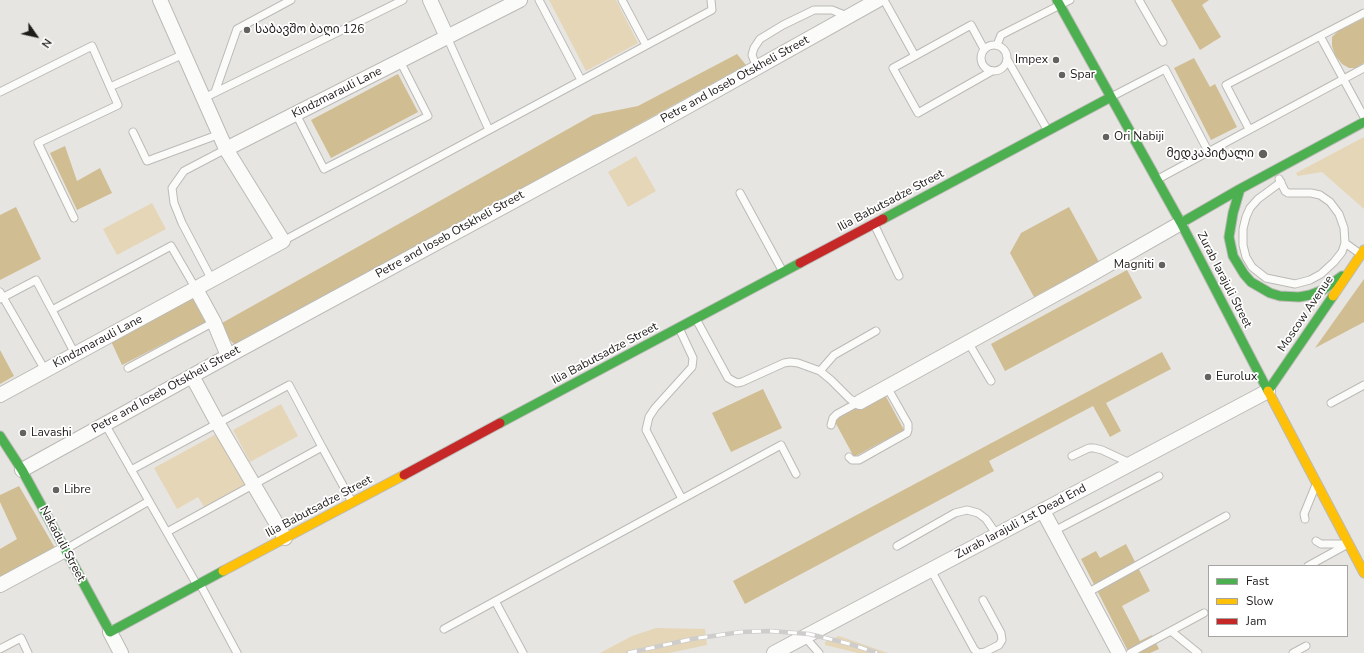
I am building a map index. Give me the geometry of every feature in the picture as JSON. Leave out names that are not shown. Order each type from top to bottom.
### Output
[{"type":"street","points":[[160,0],[184,54],[210,95],[220,134],[226,149],[283,241]]},
{"type":"street","points":[[430,0],[447,37]]},
{"type":"street","name":"Kindzmarauli Lane","points":[[226,149],[520,0]]},
{"type":"street","name":"Petre and Ioseb Otskheli Street","points":[[22,470],[757,68],[878,0]]},
{"type":"street","name":"Zurab Iarajuli Street","points":[[1058,2],[1181,223],[1364,574]]},
{"type":"street","name":"Ilia Babutsadze Street","points":[[110,632],[1111,97]]},
{"type":"street","points":[[860,402],[1083,279],[1274,170],[1364,122]]},
{"type":"street","points":[[1240,189],[1230,224],[1230,246],[1233,256],[1244,274],[1251,282],[1260,288],[1280,296],[1299,297],[1323,290],[1353,266]]},
{"type":"street","name":"Kindzmarauli Lane","points":[[0,395],[283,241]]},
{"type":"street","name":"Moscow Avenue","points":[[1268,391],[1362,253]]},
{"type":"street","points":[[196,289],[214,322],[228,356]]},
{"type":"street","points":[[192,376],[218,424],[285,538]]},
{"type":"street","name":"Zurab Iarajuli 1st Dead End","points":[[781,651],[804,637],[1268,391]]},
{"type":"street","name":"Nakaduli Street","points":[[0,436],[4,448],[22,470],[121,653]]},
{"type":"street","points":[[1043,511],[1119,653]]},
{"type":"street","points":[[0,585],[65,550]]},
{"type":"lane","points":[[210,95],[237,29],[291,0]]},
{"type":"lane","points":[[210,95],[403,0]]},
{"type":"lane","points":[[539,0],[581,80]]},
{"type":"lane","points":[[622,0],[646,45]]},
{"type":"lane","points":[[283,241],[712,10],[710,0]]},
{"type":"lane","points":[[884,0],[915,56]]},
{"type":"lane","points":[[997,45],[1001,35],[1058,2],[1070,0]]},
{"type":"lane","points":[[1139,0],[1163,42]]},
{"type":"lane","points":[[757,68],[752,55],[754,48],[760,39],[784,25],[814,10],[832,10],[849,17]]},
{"type":"lane","points":[[1248,129],[1226,85],[1364,13]]},
{"type":"lane","points":[[984,49],[971,25],[893,68],[918,112],[992,71],[1000,69],[1004,66],[1007,59]]},
{"type":"lane","points":[[1320,36],[1364,117]]},
{"type":"lane","points":[[447,37],[488,130]]},
{"type":"lane","points":[[992,71],[985,67],[981,61],[982,53],[984,49],[997,45],[1005,52],[1007,59],[1048,131]]},
{"type":"lane","points":[[0,92],[92,46],[118,104],[38,143],[74,218]]},
{"type":"lane","points":[[110,87],[184,54]]},
{"type":"lane","points":[[296,114],[324,169],[428,116],[400,61]]},
{"type":"lane","points":[[1157,179],[1364,68]]},
{"type":"lane","points":[[1111,97],[1165,69],[1208,151]]},
{"type":"lane","points":[[133,132],[147,161],[220,134]]},
{"type":"lane","points":[[212,280],[182,223],[174,204],[172,188],[184,171],[226,149]]},
{"type":"lane","points":[[1274,170],[1281,182],[1285,191],[1288,193],[1311,193],[1320,195],[1330,202],[1338,214],[1344,228],[1345,243],[1342,252],[1334,262],[1321,274],[1310,280],[1295,284],[1266,278],[1252,267],[1246,257],[1243,245],[1243,230],[1250,208],[1258,199],[1281,182]]},
{"type":"lane","points":[[740,193],[784,272]]},
{"type":"lane","points":[[874,224],[899,276]]},
{"type":"lane","points":[[1345,243],[1362,253]]},
{"type":"lane","points":[[52,310],[171,246],[196,289]]},
{"type":"lane","points":[[45,370],[1,296],[36,280],[75,354]]},
{"type":"lane","points":[[696,319],[728,378],[737,383],[790,362],[820,371],[850,398],[856,402],[860,402]]},
{"type":"lane","points":[[128,368],[214,322]]},
{"type":"lane","points":[[679,328],[693,358],[692,367],[654,408],[649,418],[646,430],[682,499]]},
{"type":"lane","points":[[820,371],[834,355],[876,331]]},
{"type":"lane","points":[[968,342],[991,381]]},
{"type":"lane","points":[[132,470],[289,385],[353,502]]},
{"type":"lane","points":[[1331,403],[1364,385]]},
{"type":"lane","points":[[849,458],[852,460],[859,460],[907,433],[908,424],[887,387]]},
{"type":"lane","points":[[831,425],[833,418],[837,414],[860,402]]},
{"type":"lane","points":[[105,424],[167,532],[199,584],[237,653]]},
{"type":"lane","points":[[444,629],[781,445],[796,474]]},
{"type":"lane","points":[[167,532],[322,447]]},
{"type":"lane","points":[[1072,456],[1089,448],[1094,448],[1102,450],[1132,464]]},
{"type":"lane","points":[[1054,531],[1159,476]]},
{"type":"lane","points":[[1305,519],[1304,514],[1317,484]]},
{"type":"lane","points":[[65,550],[149,501]]},
{"type":"lane","points":[[897,546],[955,513],[967,510],[978,513],[986,520],[997,535]]},
{"type":"lane","points":[[1087,593],[1226,516]]},
{"type":"lane","points":[[1316,541],[1320,544],[1348,544]]},
{"type":"lane","points":[[1310,565],[1348,544]]},
{"type":"lane","points":[[931,570],[974,649],[978,653],[986,652],[999,644],[1002,640],[1001,633],[983,600]]},
{"type":"lane","points":[[495,601],[522,653]]},
{"type":"lane","points":[[1130,653],[1204,613]]},
{"type":"lane","points":[[1171,631],[1198,653]]},
{"type":"lane","points":[[804,637],[819,653]]},
{"type":"lane","points":[[0,649],[20,638],[28,653]]},
{"type":"lane","points":[[1293,653],[1306,646]]},
{"type":"shaded area","points":[[549,0],[616,0],[638,43],[586,71]]},
{"type":"shaded area","points":[[1171,0],[1209,0],[1202,5],[1221,37],[1200,50]]},
{"type":"shaded area","points":[[1364,18],[1364,63],[1355,68],[1349,68],[1342,64],[1335,55],[1332,46],[1332,37],[1338,31]]},
{"type":"shaded area","points":[[737,54],[746,65],[242,343],[234,344],[229,339],[222,323],[593,115],[638,106]]},
{"type":"shaded area","points":[[1194,58],[1210,87],[1215,84],[1237,127],[1211,140],[1174,68]]},
{"type":"shaded area","points":[[398,74],[418,112],[331,158],[311,120]]},
{"type":"shaded area","points":[[1364,137],[1364,209],[1322,172],[1298,176],[1296,173]]},
{"type":"shaded area","points":[[65,146],[77,181],[100,168],[112,193],[77,210],[50,153]]},
{"type":"shaded area","points":[[636,156],[656,191],[628,207],[608,172]]},
{"type":"shaded area","points":[[152,203],[166,229],[117,255],[103,229]]},
{"type":"shaded area","points":[[16,207],[41,259],[0,280],[0,215]]},
{"type":"shaded area","points":[[1069,207],[1099,262],[1034,297],[1010,253],[1021,233]]},
{"type":"shaded area","points":[[1127,270],[1142,298],[1005,371],[991,344]]},
{"type":"shaded area","points":[[1364,279],[1364,322],[1315,348]]},
{"type":"shaded area","points":[[195,295],[208,321],[122,365],[110,339]]},
{"type":"shaded area","points":[[0,350],[14,376],[0,384]]},
{"type":"shaded area","points":[[1162,352],[1171,369],[1106,403],[1121,431],[1110,437],[1093,406],[989,461],[994,471],[745,604],[733,581]]},
{"type":"shaded area","points":[[763,389],[782,428],[731,452],[712,413]]},
{"type":"shaded area","points":[[884,393],[904,430],[854,457],[834,420]]},
{"type":"shaded area","points":[[281,404],[298,436],[250,462],[233,430]]},
{"type":"shaded area","points":[[218,433],[246,484],[204,507],[198,497],[177,509],[154,468]]},
{"type":"shaded area","points":[[19,486],[55,548],[0,578],[0,549],[17,539],[0,502],[0,495]]},
{"type":"shaded area","points":[[1126,544],[1150,591],[1122,606],[1140,641],[1152,635],[1159,649],[1150,653],[1129,653],[1081,559],[1096,551],[1100,558]]},
{"type":"shaded area","points":[[656,628],[705,629],[707,645],[669,653],[600,653],[632,636]]},
{"type":"shaded area","points":[[839,636],[888,653],[858,653],[825,645],[825,642]]},
{"type":"railway","points":[[628,653],[692,639],[741,632],[770,631],[809,634],[850,644],[877,653]]},
{"type":"traffic: fast","points":[[1057,0],[1181,223]]},
{"type":"traffic: fast","points":[[883,219],[1111,97]]},
{"type":"traffic: fast","points":[[1333,296],[1268,391],[1181,223],[1240,189],[1364,122]]},
{"type":"traffic: fast","points":[[1240,189],[1233,213],[1229,237],[1233,256],[1244,274],[1251,282],[1270,293],[1280,296],[1299,297],[1323,290],[1342,276]]},
{"type":"traffic: fast","points":[[500,423],[800,263]]},
{"type":"traffic: fast","points":[[0,436],[22,470],[110,632],[223,571]]},
{"type":"traffic: slow","points":[[1333,296],[1364,250]]},
{"type":"traffic: slow","points":[[1268,391],[1364,573]]},
{"type":"traffic: slow","points":[[223,571],[404,475]]},
{"type":"traffic: jam","points":[[800,263],[883,219]]},
{"type":"traffic: jam","points":[[404,475],[500,423]]},
{"type":"place","name":"საბავშო ბაღი 126","points":[[247,30]]},
{"type":"place","name":"Impex","points":[[1056,60]]},
{"type":"place","name":"Spar","points":[[1062,75]]},
{"type":"place","name":"Ori Nabiji","points":[[1106,137]]},
{"type":"place","name":"მედკაპიტალი","points":[[1263,154]]},
{"type":"place","name":"Magniti","points":[[1162,265]]},
{"type":"place","name":"Eurolux","points":[[1208,377]]},
{"type":"place","name":"Lavashi","points":[[23,433]]},
{"type":"place","name":"Libre","points":[[56,490]]}]
